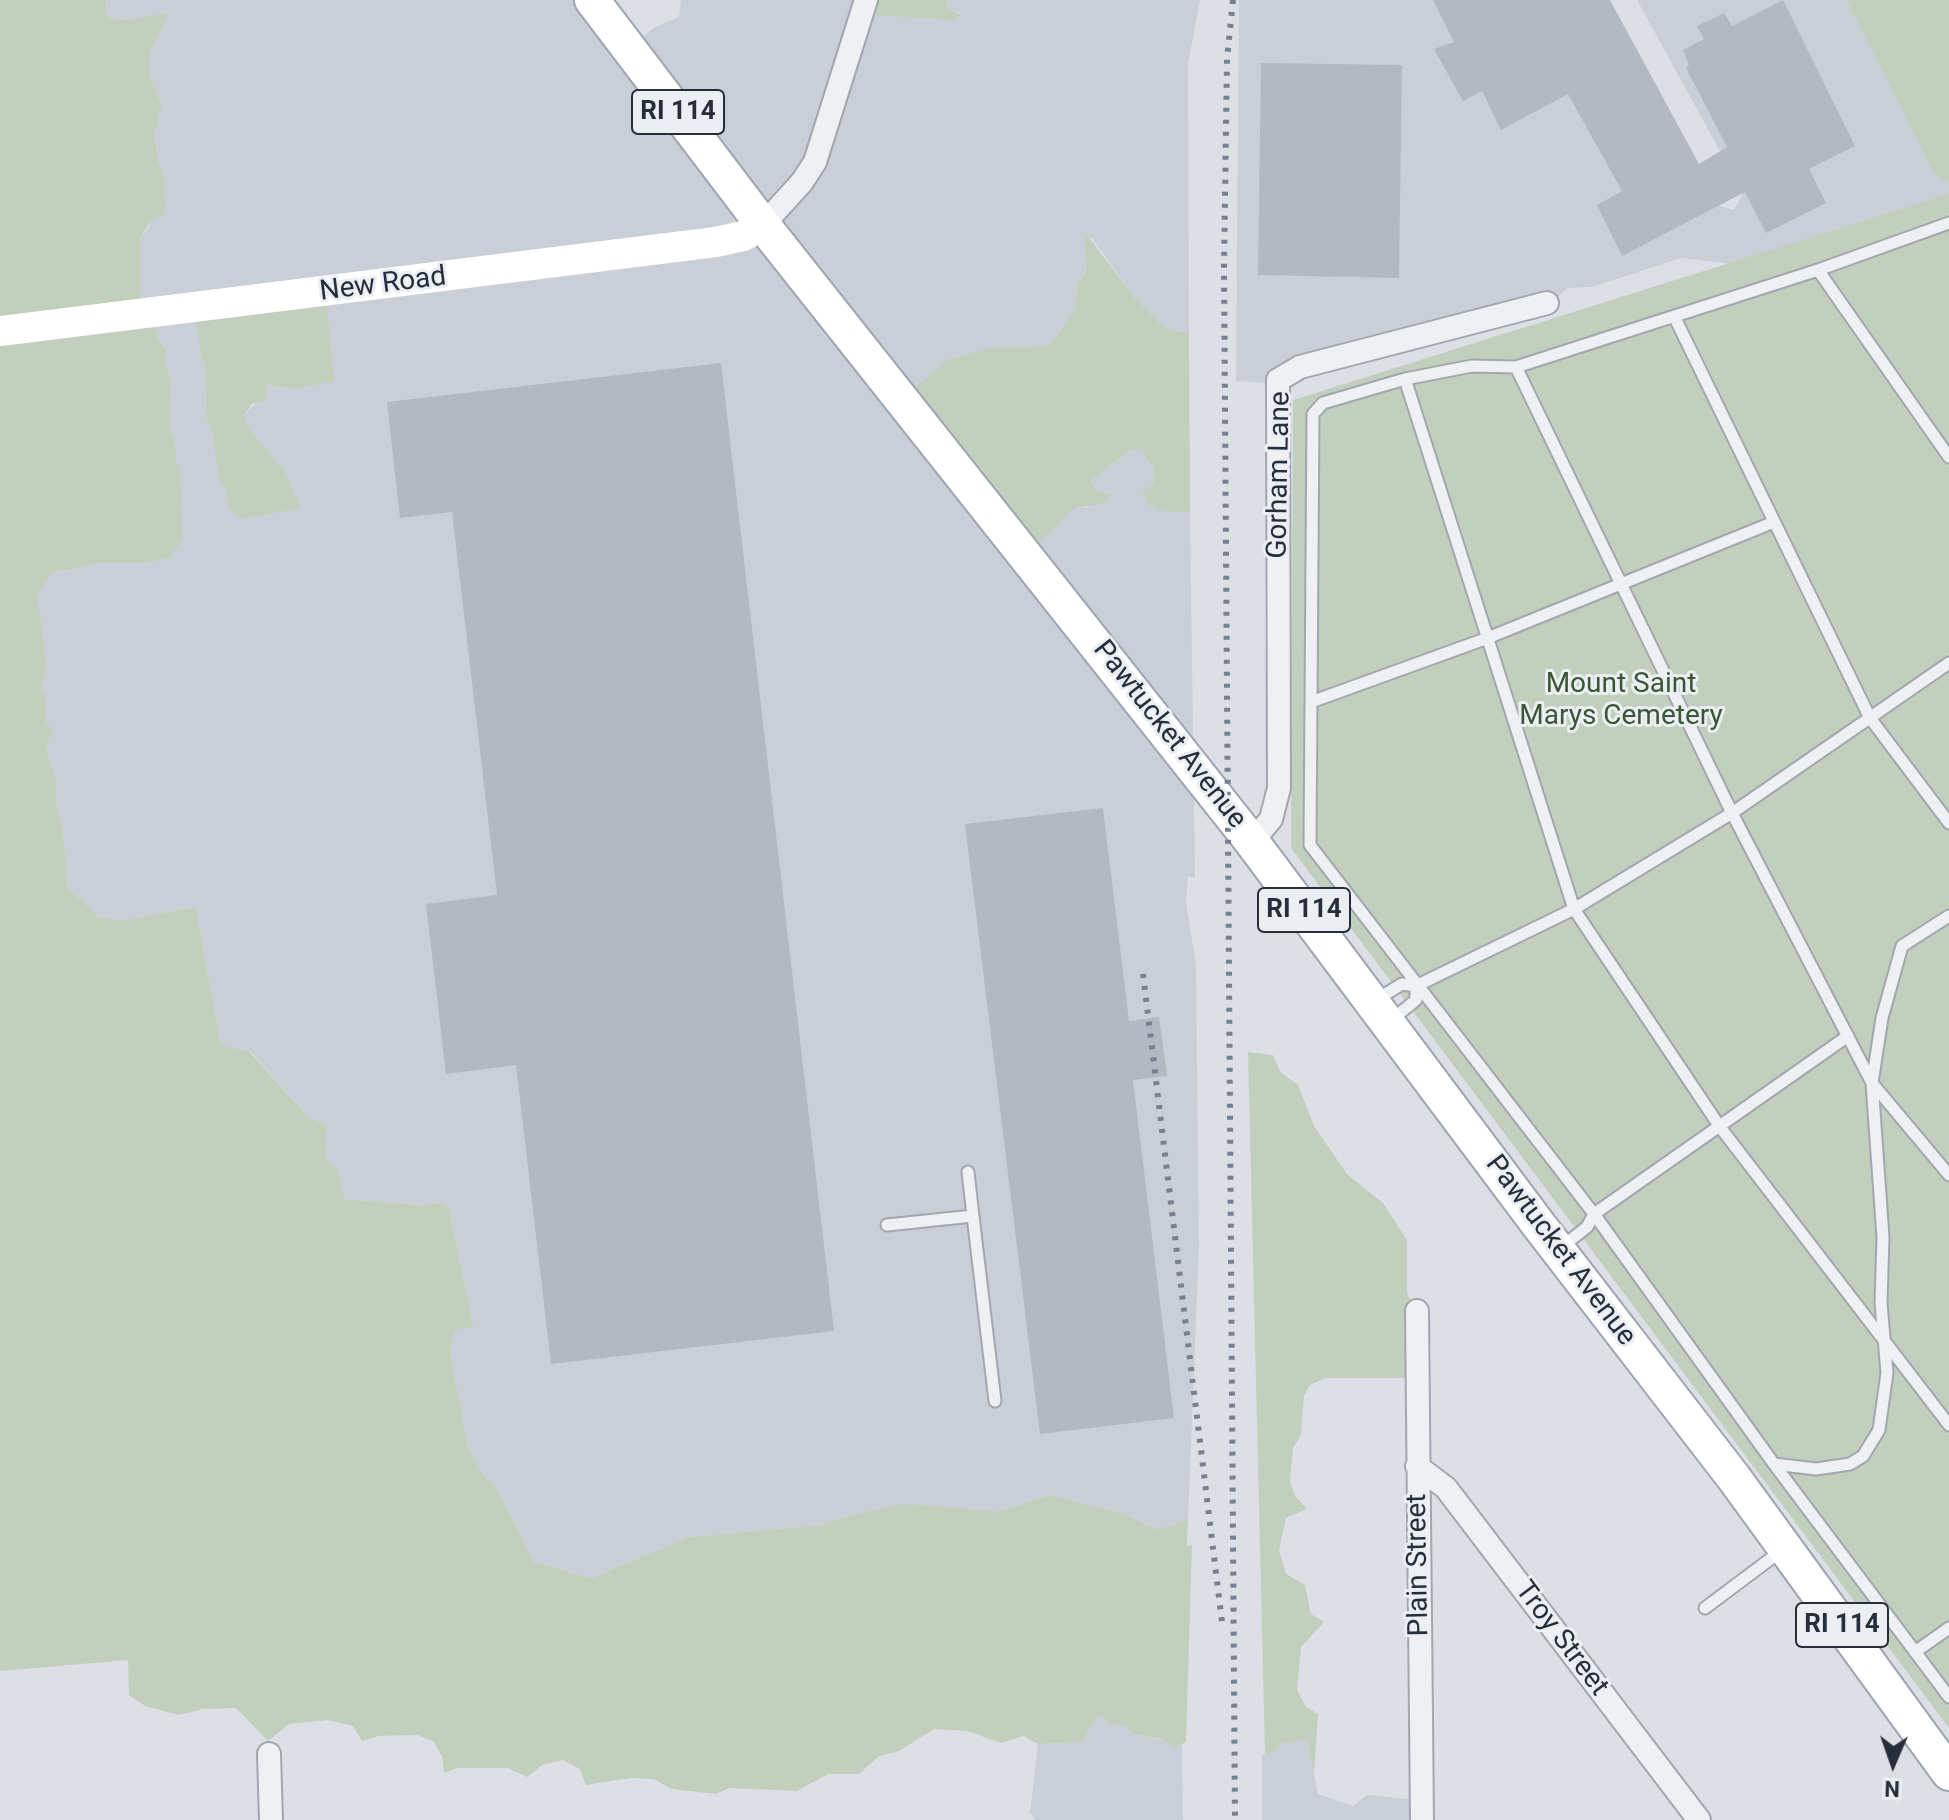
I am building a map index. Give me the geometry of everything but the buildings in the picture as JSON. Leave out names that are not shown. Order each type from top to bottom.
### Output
[{"type":"main road","name":"Pawtucket Avenue","points":[[592,0],[763,225],[1252,842],[1785,1548]]},
{"type":"main road","name":"RI 114","points":[[1785,1548],[1949,1773]]},
{"type":"street","points":[[763,225],[802,182],[815,162],[866,0]]},
{"type":"street","name":"New Road","points":[[0,331],[716,242],[743,236],[763,225]]},
{"type":"street","name":"Gorham Lane","points":[[1252,842],[1271,819],[1279,788],[1278,380],[1300,367],[1547,303]]},
{"type":"street","name":"Plain Street","points":[[1417,1311],[1422,1820]]},
{"type":"street","name":"Troy Street","points":[[1417,1466],[1446,1488],[1699,1820]]},
{"type":"street","points":[[269,1754],[271,1820]]},
{"type":"lane","points":[[1949,223],[1818,270],[1516,367],[1472,366],[1405,379],[1323,403],[1313,414],[1310,845],[1594,1214],[1774,1464],[1949,1697]]},
{"type":"lane","points":[[1818,270],[1949,457]]},
{"type":"lane","points":[[1674,316],[1870,718],[1949,823]]},
{"type":"lane","points":[[1516,367],[1732,813],[1872,1083],[1949,1175]]},
{"type":"lane","points":[[1405,379],[1485,639],[1574,909],[1720,1127],[1949,1425]]},
{"type":"lane","points":[[1311,702],[1485,639],[1774,522]]},
{"type":"lane","points":[[1381,1012],[1402,984],[1416,986],[1574,909],[1732,813],[1949,663]]},
{"type":"lane","points":[[1774,1464],[1837,1468],[1863,1456],[1874,1442],[1884,1411],[1887,1373],[1881,1303],[1883,1237],[1872,1083],[1882,1018],[1902,946],[1949,916]]},
{"type":"lane","points":[[1381,1012],[1416,1000],[1416,986]]},
{"type":"lane","points":[[1558,1250],[1587,1227],[1594,1214],[1848,1036]]},
{"type":"lane","points":[[968,1172],[995,1401]]},
{"type":"lane","points":[[887,1225],[973,1216]]},
{"type":"lane","points":[[1705,1608],[1785,1548]]},
{"type":"lane","points":[[1915,1652],[1949,1628]]},
{"type":"shaded area","points":[[106,0],[596,0],[634,44],[655,27],[679,17],[681,0],[866,0],[953,20],[960,14],[948,8],[947,0],[1200,0],[1188,64],[1189,332],[1172,331],[1162,325],[1133,296],[1092,238],[1084,241],[1086,271],[1078,283],[1075,309],[1058,335],[1046,346],[994,347],[1074,507],[1086,508],[1111,494],[1096,491],[1091,480],[1131,450],[1141,449],[1153,469],[1154,484],[1166,512],[1190,512],[1195,878],[1188,876],[1186,902],[1196,965],[1199,1247],[1188,1520],[1157,1529],[1124,1514],[1049,1495],[1000,1511],[904,1505],[850,1515],[823,1525],[688,1537],[592,1578],[534,1562],[494,1483],[488,1483],[468,1448],[450,1349],[455,1330],[474,1326],[449,1208],[442,1203],[420,1205],[345,1199],[338,1169],[325,1159],[326,1126],[309,1118],[250,1051],[221,1045],[196,907],[124,920],[99,917],[68,888],[63,831],[56,800],[57,783],[46,748],[53,730],[46,721],[45,695],[41,688],[47,669],[36,593],[52,573],[102,563],[150,563],[169,558],[174,547],[175,437],[169,429],[172,382],[166,366],[167,350],[157,337],[153,305],[140,303],[140,238],[149,228],[164,175],[158,162],[155,135],[162,106],[149,74],[150,52],[168,14],[125,20],[107,17]],"holes":[[[194,300],[293,389],[267,385],[263,396],[244,415],[248,427],[286,475],[227,491],[218,479],[213,437],[206,417],[205,364],[201,357]]]},
{"type":"shaded area","points":[[1239,0],[1606,0],[1716,205],[1734,210],[1743,193],[1637,0],[1846,0],[1933,173],[1949,185],[1949,208],[1789,271],[1681,258],[1592,287],[1568,288],[1542,310],[1306,368],[1279,384],[1236,381]]},
{"type":"shaded area","points":[[1101,1716],[1110,1724],[1126,1726],[1133,1734],[1182,1743],[1183,1820],[1035,1820],[1030,1812],[1038,1744],[1083,1742],[1095,1718]]},
{"type":"shaded area","points":[[1307,1740],[1318,1794],[1353,1806],[1367,1795],[1419,1800],[1423,1820],[1262,1820],[1262,1755],[1275,1752],[1279,1743]]},
{"type":"green space","points":[[0,0],[106,0],[107,17],[125,20],[169,13],[150,52],[149,74],[162,106],[155,135],[158,162],[164,175],[165,214],[152,220],[140,238],[140,303],[153,305],[157,337],[167,350],[166,366],[172,382],[169,429],[175,437],[176,461],[180,469],[183,539],[169,558],[150,563],[102,563],[52,573],[37,593],[47,669],[41,688],[45,695],[46,721],[53,730],[46,748],[57,783],[56,800],[63,830],[68,888],[99,917],[124,920],[196,907],[221,1045],[249,1051],[309,1118],[327,1126],[325,1159],[338,1169],[345,1199],[420,1205],[442,1203],[449,1208],[474,1327],[455,1330],[450,1349],[468,1448],[488,1482],[494,1483],[534,1562],[592,1578],[688,1537],[822,1525],[850,1515],[904,1504],[1000,1511],[1050,1495],[1124,1514],[1157,1529],[1188,1520],[1187,1546],[1192,1545],[1186,1742],[1173,1748],[1163,1739],[1133,1734],[1126,1726],[1110,1724],[1101,1716],[1095,1718],[1083,1742],[1038,1744],[1024,1736],[1001,1743],[967,1731],[934,1729],[899,1751],[879,1756],[859,1774],[828,1774],[797,1791],[729,1788],[716,1794],[671,1789],[654,1779],[631,1778],[586,1785],[580,1769],[563,1760],[542,1765],[527,1777],[508,1768],[457,1768],[444,1773],[442,1756],[433,1741],[417,1735],[378,1736],[362,1741],[353,1726],[328,1720],[289,1724],[268,1741],[236,1708],[203,1709],[178,1715],[145,1706],[129,1695],[128,1660],[0,1671]]},
{"type":"green space","points":[[866,0],[947,0],[948,8],[961,15],[953,20],[878,15],[865,8]]},
{"type":"green space","points":[[1846,0],[1949,0],[1949,185],[1933,173]]},
{"type":"green space","name":"Mount Saint Marys Cemetery","points":[[1949,194],[1949,1728],[1291,848],[1293,400]]},
{"type":"green space","points":[[1088,236],[1133,296],[1162,325],[1172,331],[1189,332],[1190,512],[1166,512],[1148,504],[1142,491],[1154,484],[1153,469],[1141,449],[1131,450],[1091,480],[1096,491],[1112,494],[1102,504],[1074,508],[1030,550],[908,394],[947,360],[994,347],[1046,346],[1058,335],[1075,309],[1078,283],[1086,271],[1084,241]]},
{"type":"green space","points":[[325,287],[334,381],[293,389],[267,385],[266,400],[252,404],[244,415],[248,427],[287,475],[300,508],[240,519],[228,506],[227,491],[218,479],[213,437],[206,417],[205,364],[201,357],[193,300]]},
{"type":"green space","points":[[1248,1052],[1273,1055],[1280,1072],[1298,1085],[1314,1126],[1347,1174],[1383,1203],[1407,1240],[1407,1293],[1415,1310],[1415,1378],[1325,1378],[1310,1385],[1304,1396],[1301,1435],[1293,1448],[1290,1481],[1295,1496],[1307,1509],[1286,1518],[1279,1550],[1286,1574],[1305,1585],[1311,1614],[1324,1622],[1301,1647],[1297,1690],[1306,1707],[1318,1714],[1314,1775],[1307,1740],[1280,1743],[1275,1752],[1265,1754]]},
{"type":"railway","points":[[1233,0],[1227,59],[1224,267],[1235,1820]]},
{"type":"railway","points":[[1143,974],[1222,1622]]}]
